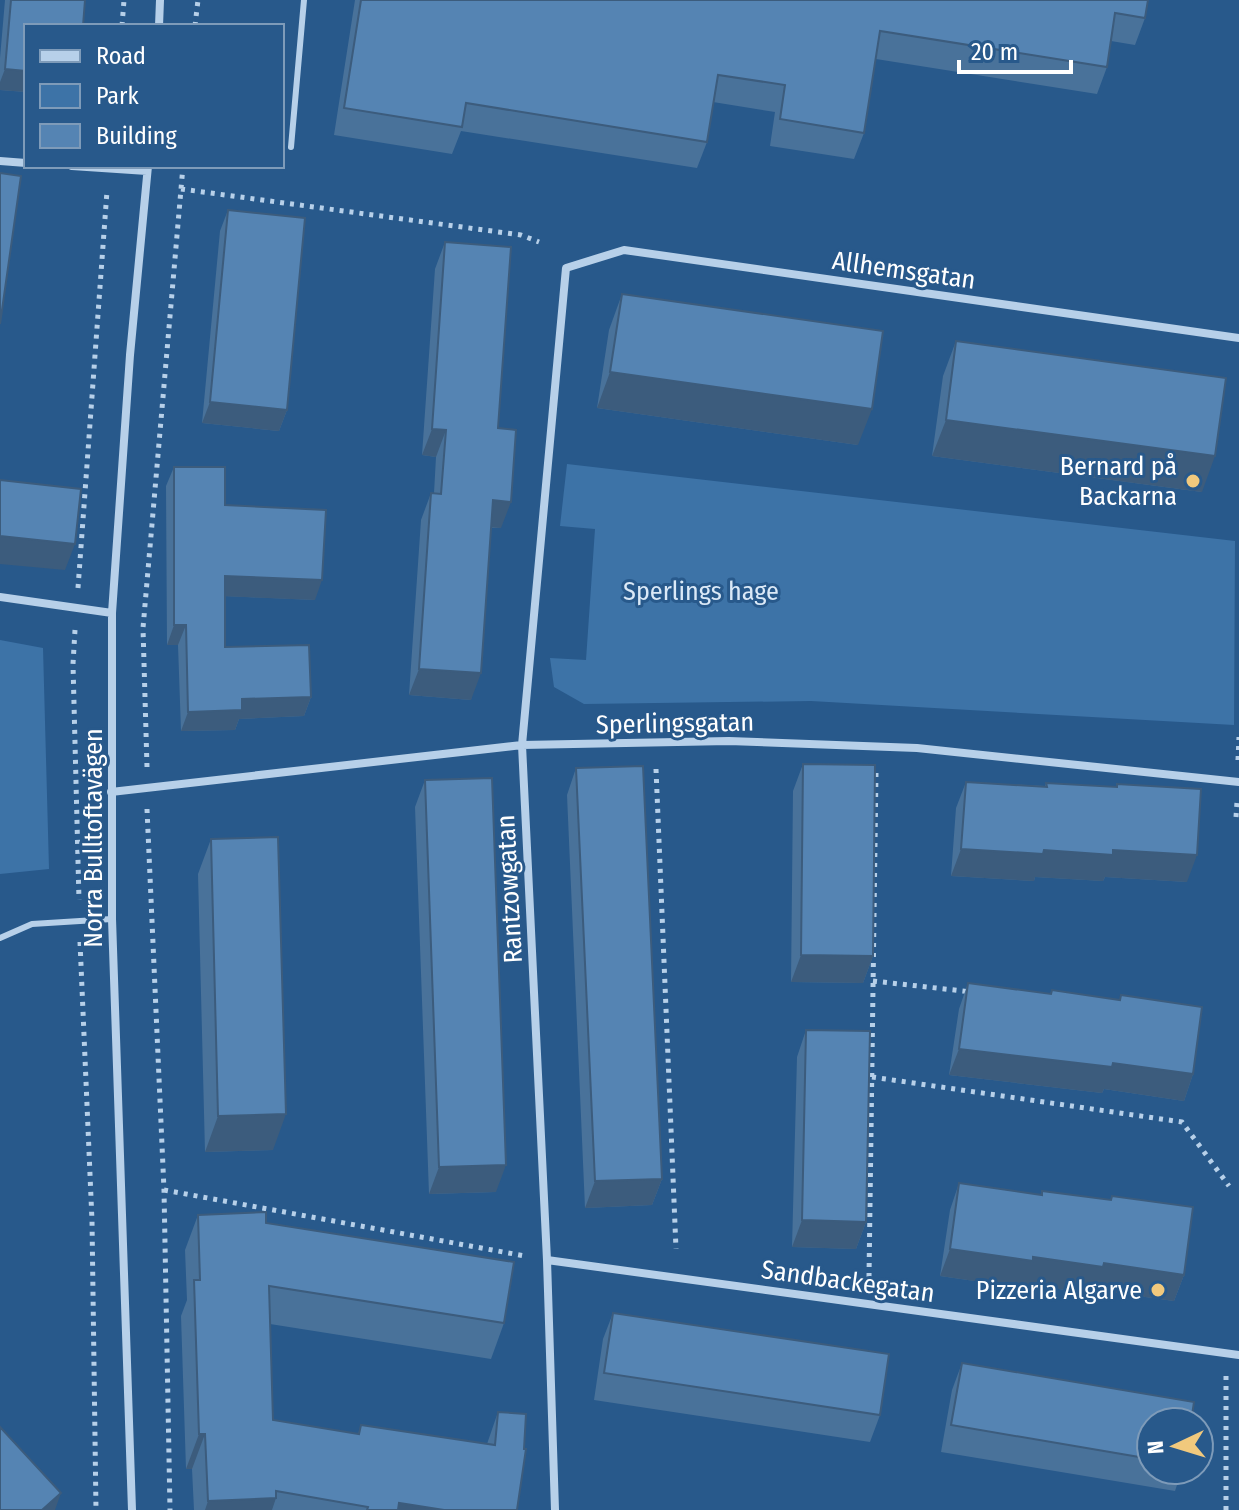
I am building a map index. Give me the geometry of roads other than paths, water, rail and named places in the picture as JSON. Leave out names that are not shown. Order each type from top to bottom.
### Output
[{"type":"street","points":[[159,24],[160,0]]},
{"type":"street","points":[[0,161],[24,163]]},
{"type":"street","points":[[123,168],[148,169]]},
{"type":"street","name":"Norra Bulltoftavägen","points":[[132,1510],[112,919],[112,613],[130,355],[148,169]]},
{"type":"street","name":"Allhemsgatan","points":[[566,268],[624,250],[1239,338]]},
{"type":"street","name":"Rantzowgatan","points":[[555,1510],[547,1260],[522,745],[566,268]]},
{"type":"street","points":[[0,597],[112,613]]},
{"type":"street","name":"Sperlingsgatan","points":[[111,792],[522,745],[729,741],[917,748],[1239,782]]},
{"type":"street","name":"Sandbackegatan","points":[[547,1260],[1239,1355]]},
{"type":"lane","points":[[291,147],[304,0]]},
{"type":"lane","points":[[0,938],[32,924],[112,919]]},
{"type":"place","name":"Bernard på Backarna","points":[[1193,481]]},
{"type":"place","name":"Pizzeria Algarve","points":[[1158,1290]]},
{"type":"park label","name":"Sperlings hage","points":[[701,591]]}]
